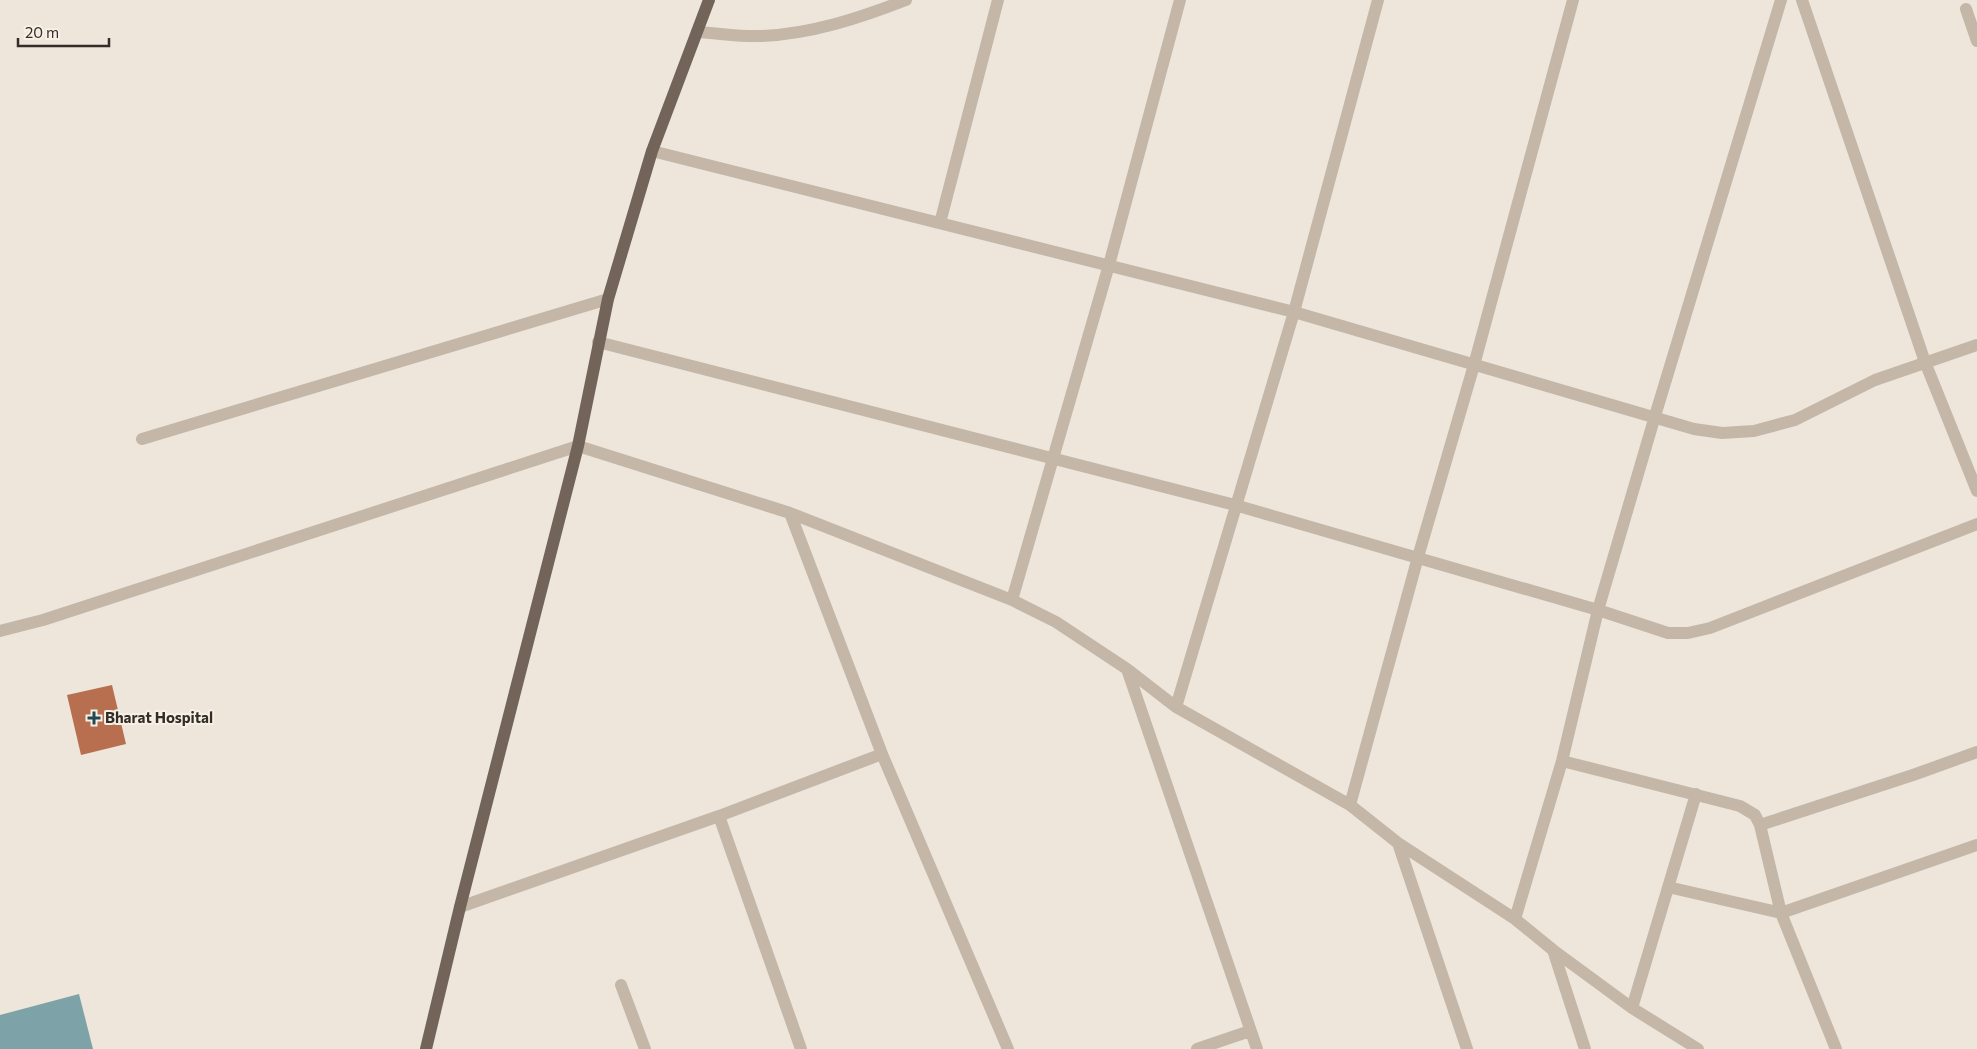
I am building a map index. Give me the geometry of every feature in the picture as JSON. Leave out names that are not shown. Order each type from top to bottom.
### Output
[{"type":"main road","points":[[426,1049],[460,907],[578,446],[608,300],[652,151],[709,0]]},
{"type":"street","points":[[697,32],[761,36],[800,32],[836,24],[906,0]]},
{"type":"street","points":[[940,223],[998,0]]},
{"type":"street","points":[[1012,600],[1109,265],[1180,0]]},
{"type":"street","points":[[1176,707],[1294,312],[1378,0]]},
{"type":"street","points":[[1350,805],[1418,557],[1474,365],[1573,0]]},
{"type":"street","points":[[1515,919],[1562,761],[1598,610],[1654,416],[1780,0]]},
{"type":"street","points":[[1802,0],[1925,362],[1977,491]]},
{"type":"street","points":[[1966,9],[1977,41]]},
{"type":"street","points":[[652,151],[1294,312],[1694,429],[1722,433],[1754,431],[1795,420],[1875,380],[1977,345]]},
{"type":"street","points":[[142,439],[608,300]]},
{"type":"street","points":[[598,342],[1235,505],[1598,610],[1668,633],[1688,633],[1710,628],[1977,524]]},
{"type":"street","points":[[0,631],[52,617],[578,446],[790,513],[1012,600],[1056,622],[1127,669],[1176,707],[1350,805],[1398,843],[1515,919],[1553,950],[1632,1008],[1698,1049]]},
{"type":"street","points":[[790,513],[882,754],[1008,1049]]},
{"type":"street","points":[[1127,669],[1257,1049]]},
{"type":"street","points":[[1760,826],[1977,752]]},
{"type":"street","points":[[460,907],[719,816],[882,754]]},
{"type":"street","points":[[1562,761],[1740,806],[1755,816],[1760,826],[1781,913],[1836,1049]]},
{"type":"street","points":[[1632,1008],[1696,794]]},
{"type":"street","points":[[719,816],[801,1049]]},
{"type":"street","points":[[1398,843],[1467,1049]]},
{"type":"street","points":[[1668,886],[1781,913],[1977,845]]},
{"type":"street","points":[[1553,950],[1585,1049]]},
{"type":"street","points":[[621,985],[645,1049]]},
{"type":"street","points":[[1197,1049],[1250,1031]]},
{"type":"water","points":[[79,994],[93,1049],[0,1049],[0,1015]]},
{"type":"building","points":[[112,685],[126,744],[81,755],[67,695]]},
{"type":"place","name":"Bharat Hospital","points":[[94,718]]}]
